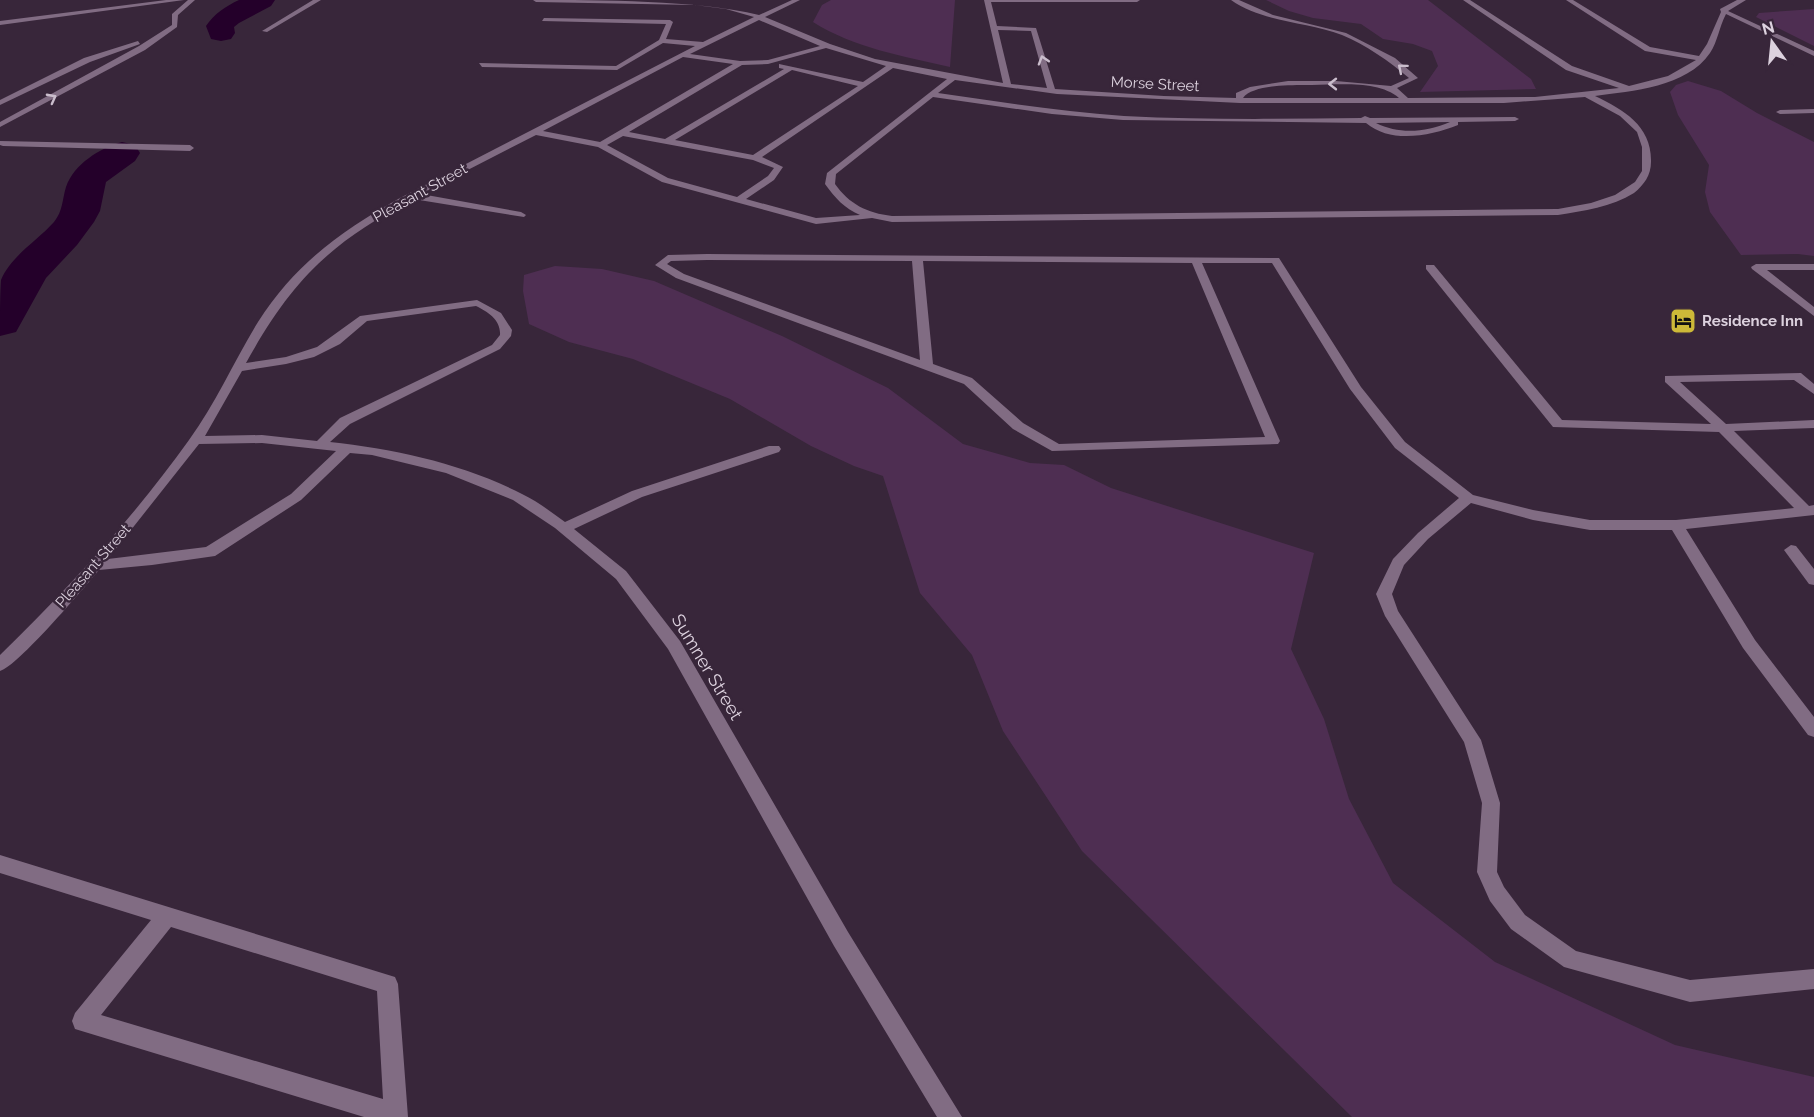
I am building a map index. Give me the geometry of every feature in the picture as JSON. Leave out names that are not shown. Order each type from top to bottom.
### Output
[{"type":"street","points":[[0,23],[181,0]]},
{"type":"street","points":[[0,125],[142,48],[175,26],[176,14],[192,0]]},
{"type":"street","points":[[265,31],[318,0]]},
{"type":"street","name":"Morse Street","points":[[536,0],[702,4],[724,7],[759,17],[826,46],[893,65],[953,78],[1052,91],[1150,99],[1240,101],[1522,99],[1586,95],[1628,89],[1675,75],[1701,59],[1714,39],[1722,10]]},
{"type":"street","name":"Pleasant Street","points":[[0,665],[37,629],[116,541],[196,440],[221,402],[237,368],[271,312],[312,262],[381,213],[681,55],[796,0]]},
{"type":"street","points":[[1007,86],[987,0],[1137,0]]},
{"type":"street","points":[[1234,0],[1271,16],[1344,34],[1392,60],[1414,78],[1392,87],[1372,84],[1268,84],[1245,89],[1239,95],[1240,101]]},
{"type":"street","points":[[1466,0],[1569,68],[1628,89]]},
{"type":"street","points":[[1569,0],[1648,49],[1701,59]]},
{"type":"street","points":[[1743,0],[1731,3],[1722,10],[1814,54]]},
{"type":"street","points":[[544,20],[670,22],[662,41]]},
{"type":"street","points":[[993,28],[1034,29],[1052,91]]},
{"type":"street","points":[[0,103],[87,60],[158,36]]},
{"type":"street","points":[[482,65],[617,68],[662,41],[705,44]]},
{"type":"street","points":[[681,55],[740,63],[768,62],[826,46]]},
{"type":"street","points":[[768,62],[789,69],[864,85]]},
{"type":"street","points":[[601,145],[740,63]]},
{"type":"street","points":[[755,158],[893,65]]},
{"type":"street","points":[[666,142],[789,69]]},
{"type":"street","points":[[870,217],[855,211],[839,198],[830,184],[832,173],[953,78]]},
{"type":"street","points":[[1392,87],[1406,100]]},
{"type":"street","points":[[933,95],[1043,110],[1121,117],[1230,122],[1366,120]]},
{"type":"street","points":[[534,132],[601,145],[665,180],[816,221],[870,217],[904,219],[1558,212],[1588,207],[1616,198],[1634,188],[1646,175],[1647,146],[1640,130],[1628,119],[1586,95]]},
{"type":"street","points":[[1349,100],[1366,120],[1380,131],[1438,130],[1460,119],[1515,119]]},
{"type":"street","points":[[1440,100],[1460,119]]},
{"type":"street","points":[[1780,112],[1814,111]]},
{"type":"street","points":[[621,133],[755,158],[779,167],[771,178],[739,200]]},
{"type":"street","points":[[1,143],[190,148]]},
{"type":"street","points":[[414,196],[521,215]]},
{"type":"street","points":[[1196,260],[1273,441],[1057,448],[1018,426],[968,381],[680,276],[660,265],[668,258],[707,257],[1275,260],[1356,389],[1400,445],[1468,498],[1533,515],[1590,525],[1676,525],[1810,511]]},
{"type":"street","points":[[917,258],[927,366]]},
{"type":"street","points":[[1430,267],[1558,424],[1723,428],[1814,424]]},
{"type":"street","points":[[1814,267],[1756,267],[1814,313]]},
{"type":"street","points":[[237,368],[316,353],[332,345],[355,322],[364,318],[477,303],[485,305],[505,325],[507,332],[496,347],[345,421],[320,445]]},
{"type":"street","points":[[1810,511],[1669,379],[1797,376],[1814,390]]},
{"type":"street","name":"Sumner Street","points":[[196,440],[262,439],[347,448],[372,451],[450,470],[518,497],[564,528],[621,574],[674,645],[841,939],[950,1117]]},
{"type":"street","points":[[94,565],[210,552],[296,497],[347,448]]},
{"type":"street","points":[[564,528],[636,494],[774,449]]},
{"type":"street","points":[[1468,498],[1423,536],[1398,563],[1384,594],[1391,612],[1472,740],[1491,803],[1487,872],[1497,894],[1518,922],[1571,960],[1690,991],[1814,979]]},
{"type":"street","points":[[1676,525],[1749,644],[1814,730]]},
{"type":"street","points":[[1791,550],[1814,580]]},
{"type":"street","points":[[0,864],[387,984],[396,1116],[83,1021],[167,916]]},
{"type":"shaded area","points":[[831,0],[955,0],[950,67],[862,45],[813,22],[822,5]]},
{"type":"shaded area","points":[[1266,0],[1428,0],[1531,79],[1536,89],[1420,92],[1438,66],[1432,51],[1413,44],[1383,39],[1361,24],[1313,18],[1289,11]]},
{"type":"shaded area","points":[[1814,9],[1814,46],[1756,17],[1759,13]]},
{"type":"shaded area","points":[[1688,81],[1721,91],[1757,113],[1814,142],[1814,256],[1741,255],[1710,212],[1705,192],[1709,165],[1678,115],[1670,92],[1676,85]]},
{"type":"shaded area","points":[[555,266],[602,269],[654,281],[782,336],[888,388],[963,444],[1030,463],[1064,465],[1111,488],[1314,553],[1291,649],[1324,719],[1349,799],[1393,883],[1495,962],[1675,1045],[1814,1077],[1814,1117],[1352,1117],[1082,851],[1003,731],[972,655],[920,593],[883,476],[854,466],[811,446],[730,399],[633,359],[569,342],[529,324],[523,291],[524,275]]},
{"type":"waterway","points":[[221,33],[220,26],[229,17],[262,0]]},
{"type":"waterway","points":[[0,322],[30,270],[63,236],[81,211],[87,181],[100,167],[122,153]]},
{"type":"place","name":"Residence Inn","points":[[1683,321]]}]
